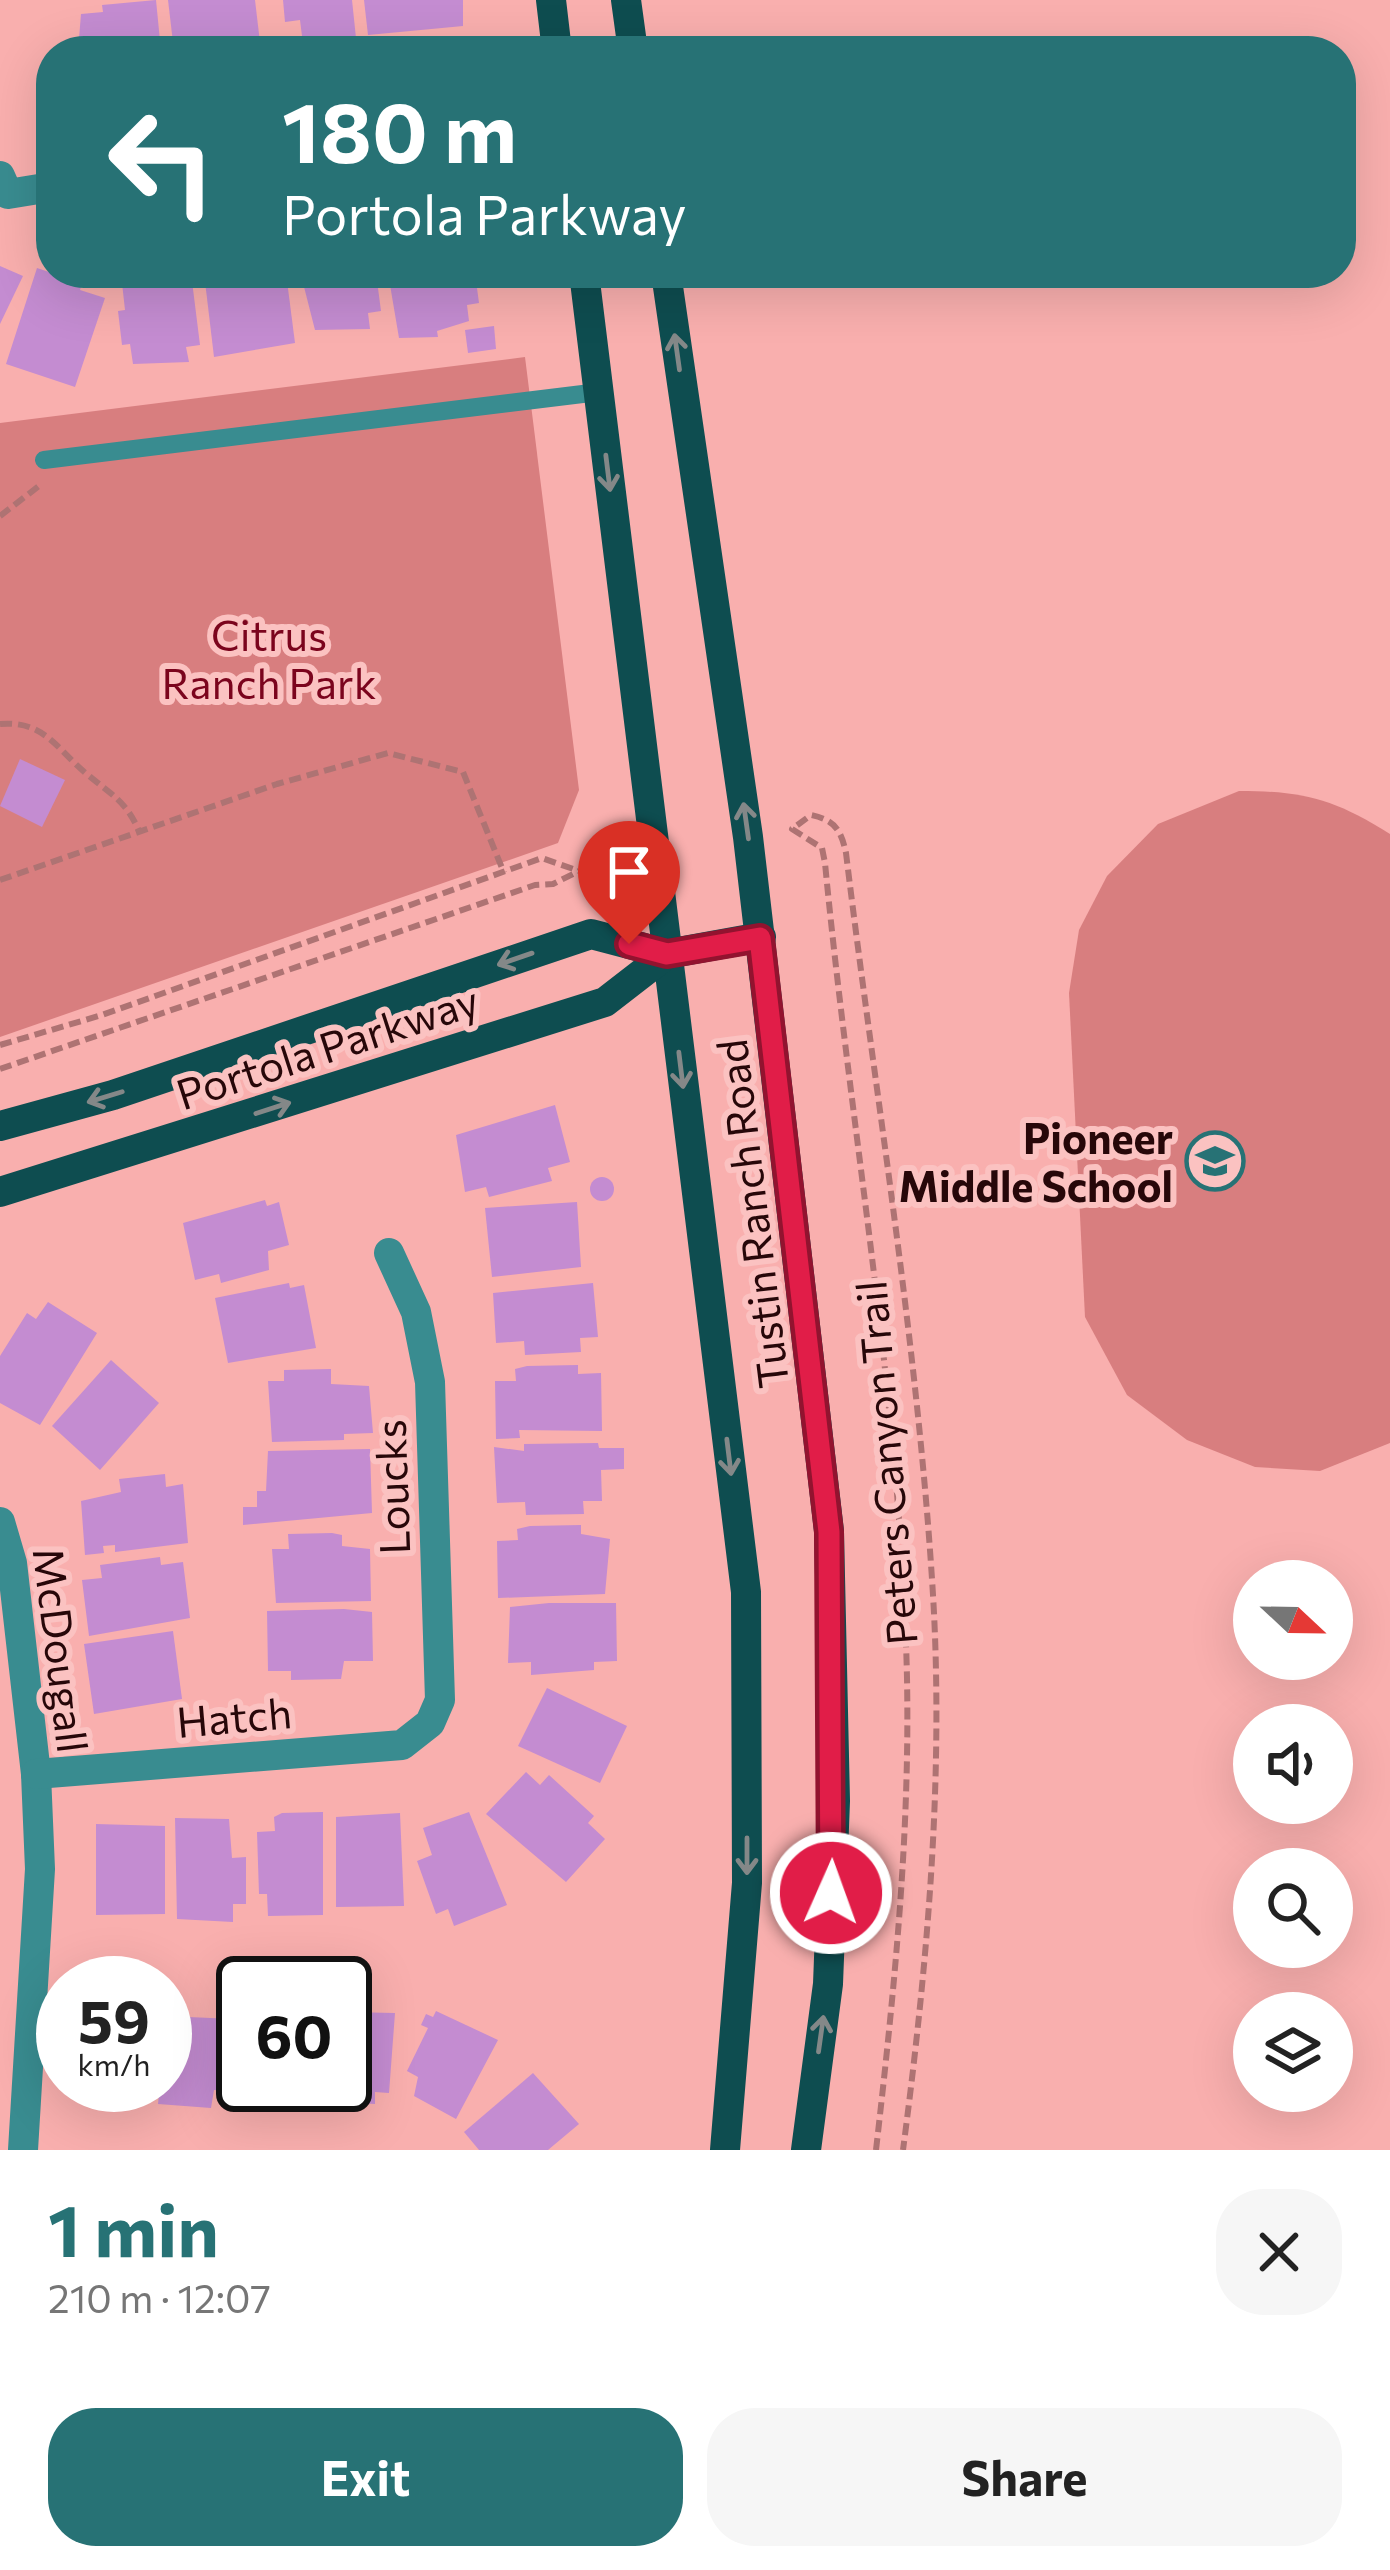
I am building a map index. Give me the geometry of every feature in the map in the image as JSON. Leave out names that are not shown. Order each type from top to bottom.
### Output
[{"type":"main road","points":[[551,0],[555,36]]},
{"type":"main road","points":[[626,0],[631,36]]},
{"type":"main road","name":"Tustin Ranch Road","points":[[586,288],[746,1592],[747,1883],[725,2150]]},
{"type":"main road","name":"Tustin Ranch Road","points":[[668,288],[760,938],[829,1532],[828,1984],[806,2150]]},
{"type":"main road","name":"Portola Parkway","points":[[0,1126],[112,1095],[591,934],[667,954],[760,938]]},
{"type":"main road","name":"Portola Parkway","points":[[0,1192],[605,1002],[667,954]]},
{"type":"street","points":[[4,185],[36,186]]},
{"type":"street","name":"Loucks","points":[[389,1253],[416,1312],[430,1382],[440,1700],[430,1723]]},
{"type":"street","name":"McDougall","points":[[0,1522],[12,1563],[36,1774],[40,1869],[23,2150]]},
{"type":"street","name":"Hatch","points":[[36,1774],[402,1745],[430,1723]]},
{"type":"lane","points":[[44,460],[598,392]]},
{"type":"path","points":[[0,516],[40,484],[44,460]]},
{"type":"path","points":[[0,724],[25,723],[45,732],[91,778],[127,803],[139,831]]},
{"type":"path","points":[[0,880],[388,753],[463,772],[504,873]]},
{"type":"path","name":"Peters Canyon Trail","points":[[876,2150],[904,1845],[907,1678],[900,1543],[823,848],[792,829],[811,815],[829,819],[841,832],[846,853],[921,1445],[933,1599],[932,1790],[916,2053],[903,2150]]},
{"type":"path","points":[[0,1045],[102,1015],[542,858],[579,871],[553,884],[535,885],[0,1069]]},
{"type":"green space","name":"Citrus Ranch Park","points":[[525,357],[579,790],[558,843],[0,1037],[0,423]]},
{"type":"green space","points":[[1239,791],[1318,799],[1390,834],[1390,1443],[1320,1471],[1255,1467],[1187,1440],[1127,1395],[1085,1317],[1069,993],[1079,930],[1107,876],[1158,824]]},
{"type":"building","points":[[156,0],[160,36],[79,36],[81,14],[103,12],[102,5]]},
{"type":"building","points":[[168,0],[255,0],[259,36],[172,36]]},
{"type":"building","points":[[283,0],[352,0],[356,36],[302,36],[300,20],[285,22]]},
{"type":"building","points":[[364,0],[463,0],[463,26],[368,35]]},
{"type":"building","points":[[0,266],[23,276],[0,324]]},
{"type":"building","points":[[36,271],[36,288],[81,288],[105,298],[75,387],[6,364]]},
{"type":"building","points":[[123,288],[193,288],[200,345],[186,347],[189,362],[133,364],[130,344],[122,345],[118,311],[125,310]]},
{"type":"building","points":[[206,288],[288,288],[295,343],[214,357]]},
{"type":"building","points":[[304,288],[378,288],[381,311],[368,313],[370,329],[315,330]]},
{"type":"building","points":[[391,288],[477,288],[479,303],[467,305],[469,321],[437,331],[438,337],[399,338]]},
{"type":"building","points":[[494,326],[496,349],[468,353],[465,330]]},
{"type":"building","points":[[20,759],[65,780],[42,827],[0,806]]},
{"type":"building","points":[[555,1105],[570,1162],[548,1168],[552,1181],[489,1197],[486,1187],[465,1192],[456,1135]]},
{"type":"building","points":[[602,1177],[614,1189],[602,1201],[590,1189]]},
{"type":"building","points":[[265,1200],[267,1206],[279,1202],[289,1245],[268,1251],[269,1270],[221,1283],[219,1274],[195,1280],[183,1223]]},
{"type":"building","points":[[577,1202],[581,1267],[492,1277],[485,1208]]},
{"type":"building","points":[[289,1283],[290,1288],[304,1285],[316,1348],[228,1363],[215,1298]]},
{"type":"building","points":[[593,1283],[598,1337],[580,1338],[581,1352],[525,1355],[524,1341],[496,1343],[493,1293]]},
{"type":"building","points":[[48,1302],[97,1333],[40,1425],[0,1403],[0,1356],[27,1313],[36,1319]]},
{"type":"building","points":[[111,1360],[159,1403],[100,1470],[52,1426]]},
{"type":"building","points":[[578,1365],[578,1374],[601,1373],[602,1431],[519,1430],[520,1438],[496,1439],[495,1381],[516,1381],[515,1369],[527,1366]]},
{"type":"building","points":[[331,1369],[331,1384],[369,1386],[373,1433],[344,1434],[344,1440],[272,1442],[268,1381],[284,1381],[284,1370]]},
{"type":"building","points":[[598,1443],[599,1448],[624,1448],[624,1469],[601,1470],[602,1501],[583,1501],[584,1514],[526,1515],[525,1502],[497,1503],[494,1447],[524,1451],[524,1444]]},
{"type":"building","points":[[370,1449],[372,1513],[243,1525],[243,1507],[257,1507],[257,1491],[266,1491],[268,1451]]},
{"type":"building","points":[[165,1474],[166,1487],[183,1484],[188,1543],[115,1552],[115,1545],[103,1546],[104,1553],[85,1555],[81,1501],[121,1492],[119,1479]]},
{"type":"building","points":[[581,1525],[581,1534],[610,1539],[605,1594],[498,1598],[497,1541],[518,1540],[517,1529],[530,1526]]},
{"type":"building","points":[[288,1534],[342,1535],[342,1546],[370,1549],[371,1601],[276,1603],[272,1549],[289,1549]]},
{"type":"building","points":[[160,1557],[161,1565],[183,1562],[190,1618],[89,1636],[82,1580],[102,1578],[100,1565]]},
{"type":"building","points":[[616,1603],[617,1661],[594,1662],[594,1670],[531,1675],[531,1662],[508,1663],[510,1607]]},
{"type":"building","points":[[267,1611],[372,1612],[373,1661],[344,1661],[341,1679],[291,1680],[291,1671],[268,1671]]},
{"type":"building","points":[[173,1631],[182,1699],[94,1714],[84,1644]]},
{"type":"building","points":[[547,1688],[627,1726],[600,1783],[518,1746]]},
{"type":"building","points":[[526,1772],[540,1785],[549,1775],[594,1816],[588,1823],[605,1839],[566,1882],[486,1814]]},
{"type":"building","points":[[323,1812],[323,1915],[268,1916],[267,1894],[259,1894],[257,1832],[275,1831],[274,1817],[282,1813]]},
{"type":"building","points":[[469,1812],[507,1905],[454,1926],[448,1909],[436,1914],[417,1861],[432,1855],[423,1828]]},
{"type":"building","points":[[400,1813],[404,1906],[336,1907],[336,1817]]},
{"type":"building","points":[[175,1818],[229,1819],[232,1858],[246,1857],[246,1904],[233,1904],[233,1922],[177,1919]]},
{"type":"building","points":[[96,1824],[165,1826],[165,1914],[96,1915]]},
{"type":"building","points":[[436,2011],[498,2040],[456,2119],[414,2096],[418,2077],[407,2071],[428,2028],[421,2025],[426,2014],[433,2017]]},
{"type":"building","points":[[372,2013],[395,2013],[389,2093],[375,2092],[375,2104]]},
{"type":"building","points":[[192,2017],[216,2018],[216,2090],[211,2108],[192,2107]]},
{"type":"building","points":[[533,2073],[579,2124],[548,2150],[479,2150],[464,2132]]},
{"type":"place","name":"Pioneer Middle School","points":[[1215,1161]]},
{"type":"route","points":[[629,944],[667,954],[760,938],[829,1532],[835,1801],[831,1893]]}]
